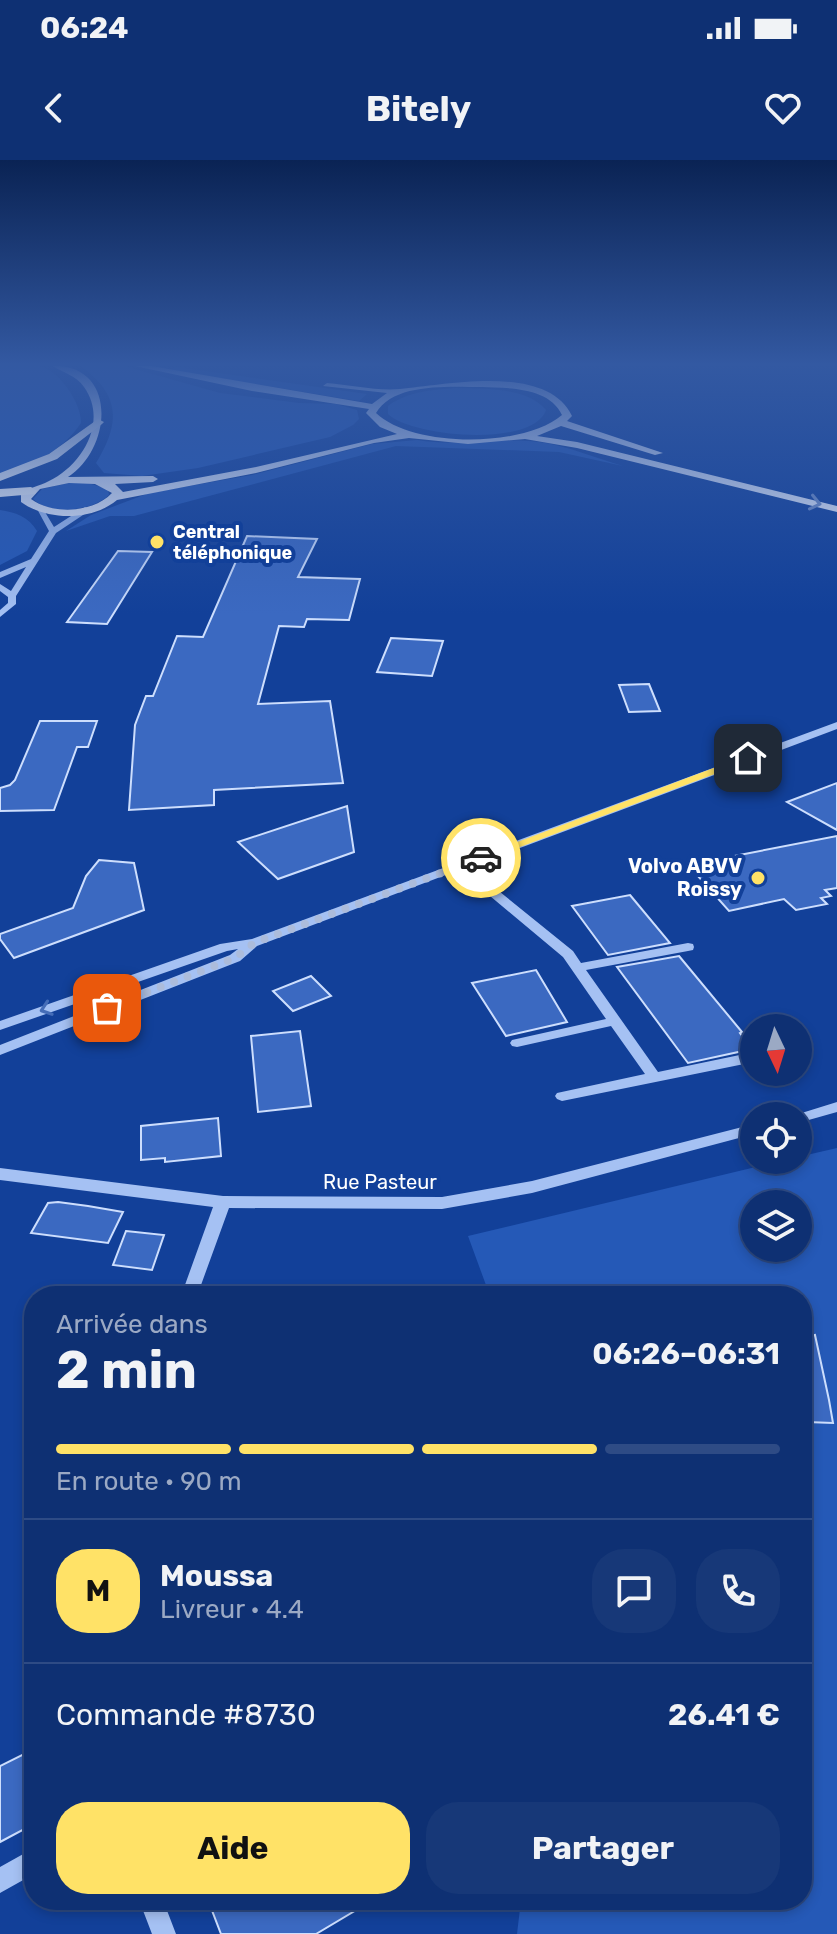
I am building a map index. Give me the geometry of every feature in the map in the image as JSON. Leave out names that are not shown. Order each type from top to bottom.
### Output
[{"type":"highway","points":[[0,477],[36,468],[65,449]]},
{"type":"highway","points":[[0,493],[33,501]]},
{"type":"highway","points":[[0,503],[33,501]]},
{"type":"main road","points":[[85,480],[82,462],[87,449]]},
{"type":"main road","points":[[54,482],[161,479],[220,468],[280,449]]},
{"type":"main road","points":[[82,462],[33,501],[62,511],[88,509],[116,497],[256,470],[339,449]]},
{"type":"main road","points":[[592,449],[837,509]]},
{"type":"main road","points":[[643,449],[765,479]]},
{"type":"main road","points":[[99,482],[115,488],[116,497]]},
{"type":"street","points":[[33,501],[53,531]]},
{"type":"street","points":[[2,614],[12,604],[12,596],[53,531],[88,509]]},
{"type":"street","points":[[0,575],[33,561]]},
{"type":"street","points":[[0,587],[12,596]]},
{"type":"street","points":[[0,1026],[225,947],[254,943],[837,725]]},
{"type":"street","points":[[460,865],[568,954],[653,1076]]},
{"type":"street","points":[[0,1050],[235,958],[254,943]]},
{"type":"street","points":[[578,968],[688,947]]},
{"type":"street","points":[[517,1043],[615,1021]]},
{"type":"street","points":[[562,1096],[740,1060]]},
{"type":"street","points":[[812,1114],[837,1107]]},
{"type":"street","name":"Rue Pasteur","points":[[0,1174],[223,1202],[442,1203],[532,1187],[740,1133]]},
{"type":"street","points":[[193,1286],[223,1202]]},
{"type":"street","points":[[0,1881],[24,1866]]},
{"type":"street","points":[[155,1910],[164,1934]]},
{"type":"shaded area","points":[[0,449],[57,449],[24,466],[0,474]]},
{"type":"shaded area","points":[[104,449],[280,449],[198,468],[142,476],[104,473],[96,463]]},
{"type":"shaded area","points":[[353,449],[386,449],[134,516],[110,516],[66,531],[91,515],[149,493],[252,475]]},
{"type":"shaded area","points":[[472,449],[569,449],[623,466],[559,452]]},
{"type":"shaded area","points":[[69,483],[88,483],[108,489],[109,495],[93,505],[71,509],[50,508],[33,499],[42,489]]},
{"type":"shaded area","points":[[0,510],[21,516],[37,531],[27,551],[0,565]]},
{"type":"shaded area","points":[[837,1148],[837,1934],[517,1934],[520,1910],[812,1910],[812,1286],[486,1286],[468,1236],[740,1171],[740,1174],[812,1174],[812,1154]]},
{"type":"building","points":[[247,536],[317,539],[298,577],[360,579],[349,620],[307,619],[304,627],[279,626],[258,704],[330,701],[343,783],[214,790],[214,805],[129,810],[135,725],[146,696],[153,696],[177,636],[203,637]]},
{"type":"building","points":[[118,551],[152,552],[107,624],[67,622]]},
{"type":"building","points":[[391,638],[443,641],[432,676],[377,672]]},
{"type":"building","points":[[649,684],[660,711],[629,712],[619,685]]},
{"type":"building","points":[[40,721],[97,721],[88,747],[77,747],[54,810],[0,811],[0,788],[15,780]]},
{"type":"building","points":[[837,783],[837,830],[787,802]]},
{"type":"building","points":[[347,806],[354,852],[278,879],[238,842]]},
{"type":"building","name":"Volvo ABVV Roissy","points":[[837,836],[837,888],[825,890],[831,896],[821,898],[827,904],[796,910],[784,899],[729,911],[688,865]]},
{"type":"building","points":[[99,860],[134,863],[144,910],[14,958],[0,939],[0,934],[73,908],[86,876]]},
{"type":"building","points":[[630,895],[670,943],[608,955],[572,906]]},
{"type":"building","points":[[679,956],[740,1030],[740,1052],[688,1063],[617,967]]},
{"type":"building","points":[[536,970],[567,1022],[506,1036],[472,983]]},
{"type":"building","points":[[311,976],[331,996],[293,1011],[273,991]]},
{"type":"building","points":[[300,1031],[311,1106],[258,1112],[251,1036]]},
{"type":"building","points":[[218,1118],[221,1156],[165,1162],[165,1158],[141,1160],[141,1126]]},
{"type":"building","points":[[48,1203],[123,1212],[108,1243],[31,1233]]},
{"type":"building","points":[[126,1231],[164,1235],[152,1270],[113,1265]]},
{"type":"building","points":[[812,1335],[815,1335],[833,1423],[812,1422]]},
{"type":"building","points":[[24,1754],[24,1829],[0,1842],[0,1766]]},
{"type":"building","points":[[212,1910],[356,1910],[316,1934],[221,1934]]},
{"type":"way so far","points":[[107,1008],[235,958],[254,943],[481,858]]},
{"type":"place","name":"Central téléphonique","points":[[157,542]]},
{"type":"place","name":"Volvo ABVV Roissy","points":[[758,878]]},
{"type":"route","points":[[481,858],[748,758]]}]
